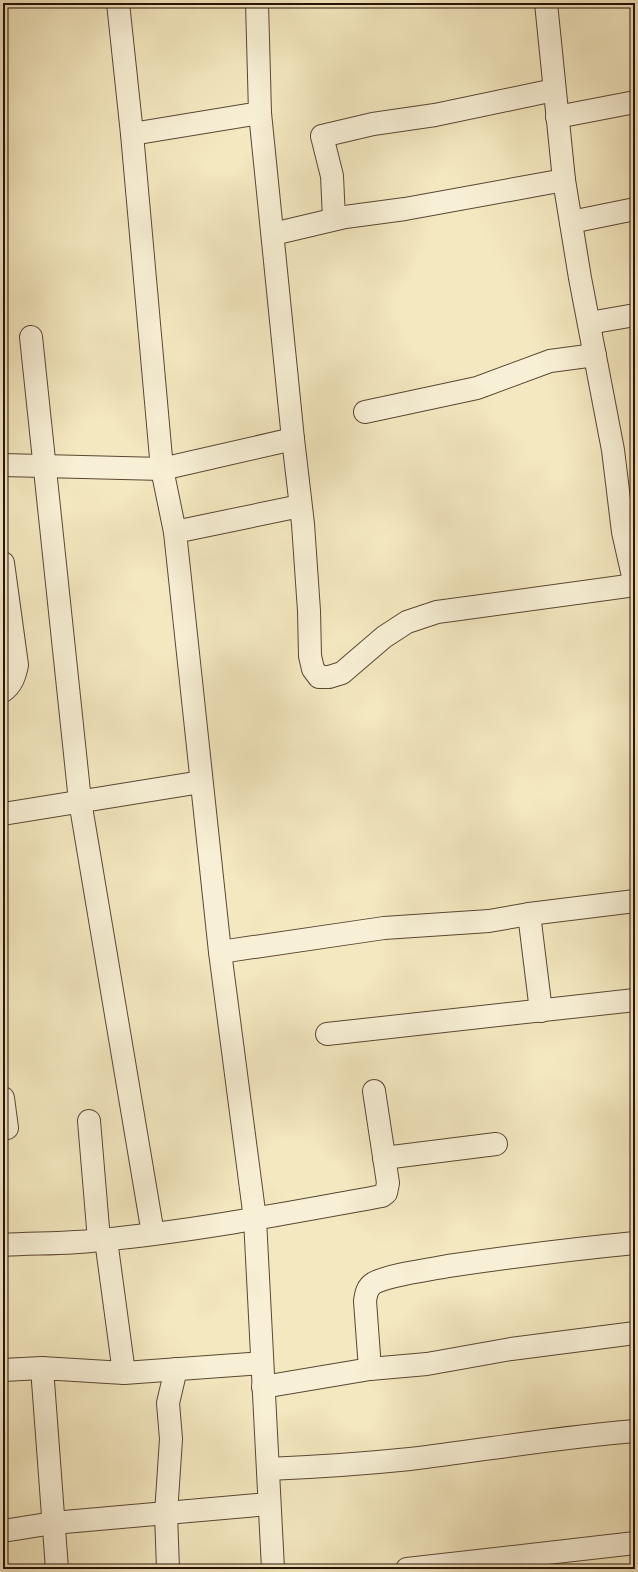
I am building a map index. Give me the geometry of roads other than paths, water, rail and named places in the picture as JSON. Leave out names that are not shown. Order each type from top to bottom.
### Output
[{"type":"street","points":[[118,3],[132,134],[162,469],[175,532],[220,952],[255,1219],[273,1569]]},
{"type":"street","points":[[257,3],[260,113],[300,506],[309,611],[310,656],[313,669],[319,677],[328,677],[342,673],[384,637],[406,622],[437,612],[635,585],[629,532],[589,323],[564,180],[546,3]]},
{"type":"street","points":[[334,220],[332,176],[322,136],[373,124],[435,115],[554,90]]},
{"type":"street","points":[[557,117],[635,102]]},
{"type":"street","points":[[132,134],[260,113]]},
{"type":"street","points":[[273,234],[334,220],[405,209],[564,180]]},
{"type":"street","points":[[571,222],[635,209]]},
{"type":"street","points":[[589,323],[635,315]]},
{"type":"street","points":[[31,337],[80,801],[153,1234]]},
{"type":"street","points":[[365,412],[476,388],[550,361],[595,355]]},
{"type":"street","points":[[3,465],[162,469],[293,439]]},
{"type":"street","points":[[175,532],[300,506]]},
{"type":"street","points":[[3,563],[17,666],[15,676],[7,688],[3,691]]},
{"type":"street","points":[[3,814],[201,782]]},
{"type":"street","points":[[220,952],[384,928],[489,921],[530,914],[635,901]]},
{"type":"street","points":[[530,914],[541,1010]]},
{"type":"street","points":[[327,1034],[635,1000]]},
{"type":"street","points":[[3,1245],[103,1240],[153,1234],[255,1219],[382,1196],[386,1193],[388,1188],[374,1091]]},
{"type":"street","points":[[3,1098],[7,1128]]},
{"type":"street","points":[[89,1121],[103,1240],[124,1373]]},
{"type":"street","points":[[384,1158],[496,1144]]},
{"type":"street","points":[[370,1369],[365,1301],[366,1291],[372,1284],[384,1279],[433,1269],[522,1255],[635,1243]]},
{"type":"street","points":[[263,1387],[370,1369],[427,1364],[512,1349],[635,1333]]},
{"type":"street","points":[[3,1370],[42,1368],[124,1373],[262,1363]]},
{"type":"street","points":[[42,1368],[57,1569]]},
{"type":"street","points":[[168,1569],[166,1514],[171,1439],[168,1403],[176,1369]]},
{"type":"street","points":[[268,1469],[410,1459],[585,1435],[635,1431]]},
{"type":"street","points":[[3,1531],[53,1523],[269,1504]]},
{"type":"street","points":[[407,1569],[635,1542]]}]
